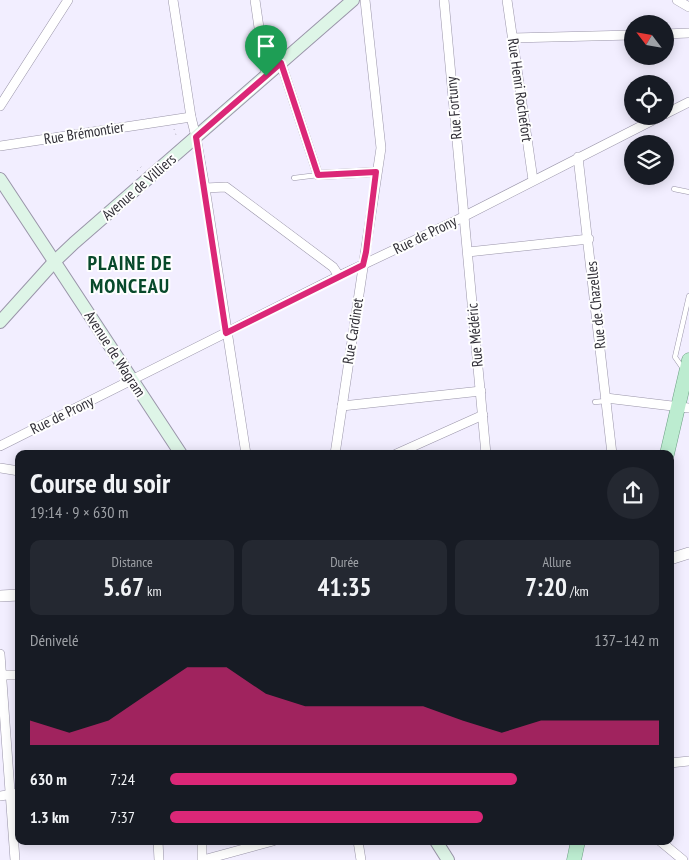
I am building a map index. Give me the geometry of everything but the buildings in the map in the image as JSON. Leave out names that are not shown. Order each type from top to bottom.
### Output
[{"type":"main road","name":"Avenue de Villiers","points":[[0,322],[54,262],[353,0]]},
{"type":"main road","name":"Avenue de Wagram","points":[[0,179],[178,450]]},
{"type":"main road","points":[[668,450],[684,407],[688,367]]},
{"type":"main road","points":[[439,845],[448,860]]},
{"type":"main road","points":[[574,860],[577,845]]},
{"type":"street","points":[[0,106],[68,0]]},
{"type":"street","points":[[173,0],[191,117],[205,188],[245,450]]},
{"type":"street","points":[[254,0],[266,76]]},
{"type":"street","name":"Rue Cardinet","points":[[336,450],[381,148],[365,0]]},
{"type":"street","name":"Rue Fortuny","points":[[444,0],[464,216]]},
{"type":"street","name":"Rue Henri Rochefort","points":[[507,0],[532,180]]},
{"type":"street","points":[[677,0],[689,7]]},
{"type":"street","points":[[674,34],[689,33]]},
{"type":"street","points":[[512,38],[624,34]]},
{"type":"street","points":[[281,63],[318,175],[376,172]]},
{"type":"street","points":[[674,110],[689,102]]},
{"type":"street","name":"Rue Brémontier","points":[[0,146],[191,117]]},
{"type":"street","name":"Rue de Prony","points":[[0,446],[339,276],[464,216],[643,125]]},
{"type":"street","name":"Rue de Chazelles","points":[[578,157],[589,239],[612,450]]},
{"type":"street","points":[[205,188],[226,187],[333,267],[339,276]]},
{"type":"street","name":"Rue Médéric","points":[[464,216],[486,450]]},
{"type":"street","points":[[468,252],[589,239]]},
{"type":"street","points":[[342,406],[480,391]]},
{"type":"street","points":[[607,400],[684,407]]},
{"type":"street","points":[[405,450],[483,415]]},
{"type":"street","points":[[0,468],[15,470]]},
{"type":"street","points":[[674,558],[689,552]]},
{"type":"street","points":[[0,596],[15,595]]},
{"type":"street","points":[[0,654],[4,753],[15,793],[15,860]]},
{"type":"street","points":[[2,675],[15,675]]},
{"type":"street","points":[[674,763],[689,761]]},
{"type":"street","points":[[0,796],[15,793]]},
{"type":"street","points":[[158,845],[159,860]]},
{"type":"street","points":[[202,845],[203,860],[258,845]]},
{"type":"street","points":[[359,845],[361,860]]},
{"type":"street","points":[[665,845],[683,860]]},
{"type":"lane","points":[[294,178],[318,175]]},
{"type":"lane","points":[[674,189],[689,192]]},
{"type":"lane","points":[[688,367],[675,357],[689,296]]},
{"type":"lane","points":[[595,402],[607,400]]},
{"type":"path","points":[[174,129],[176,135]]},
{"type":"path","points":[[136,170],[142,166]]},
{"type":"district","name":"PLAINE DE MONCEAU","points":[[130,274]]},
{"type":"route","points":[[281,63],[318,175],[376,172],[366,252],[363,265],[226,333],[196,137],[266,76],[281,63]]}]
